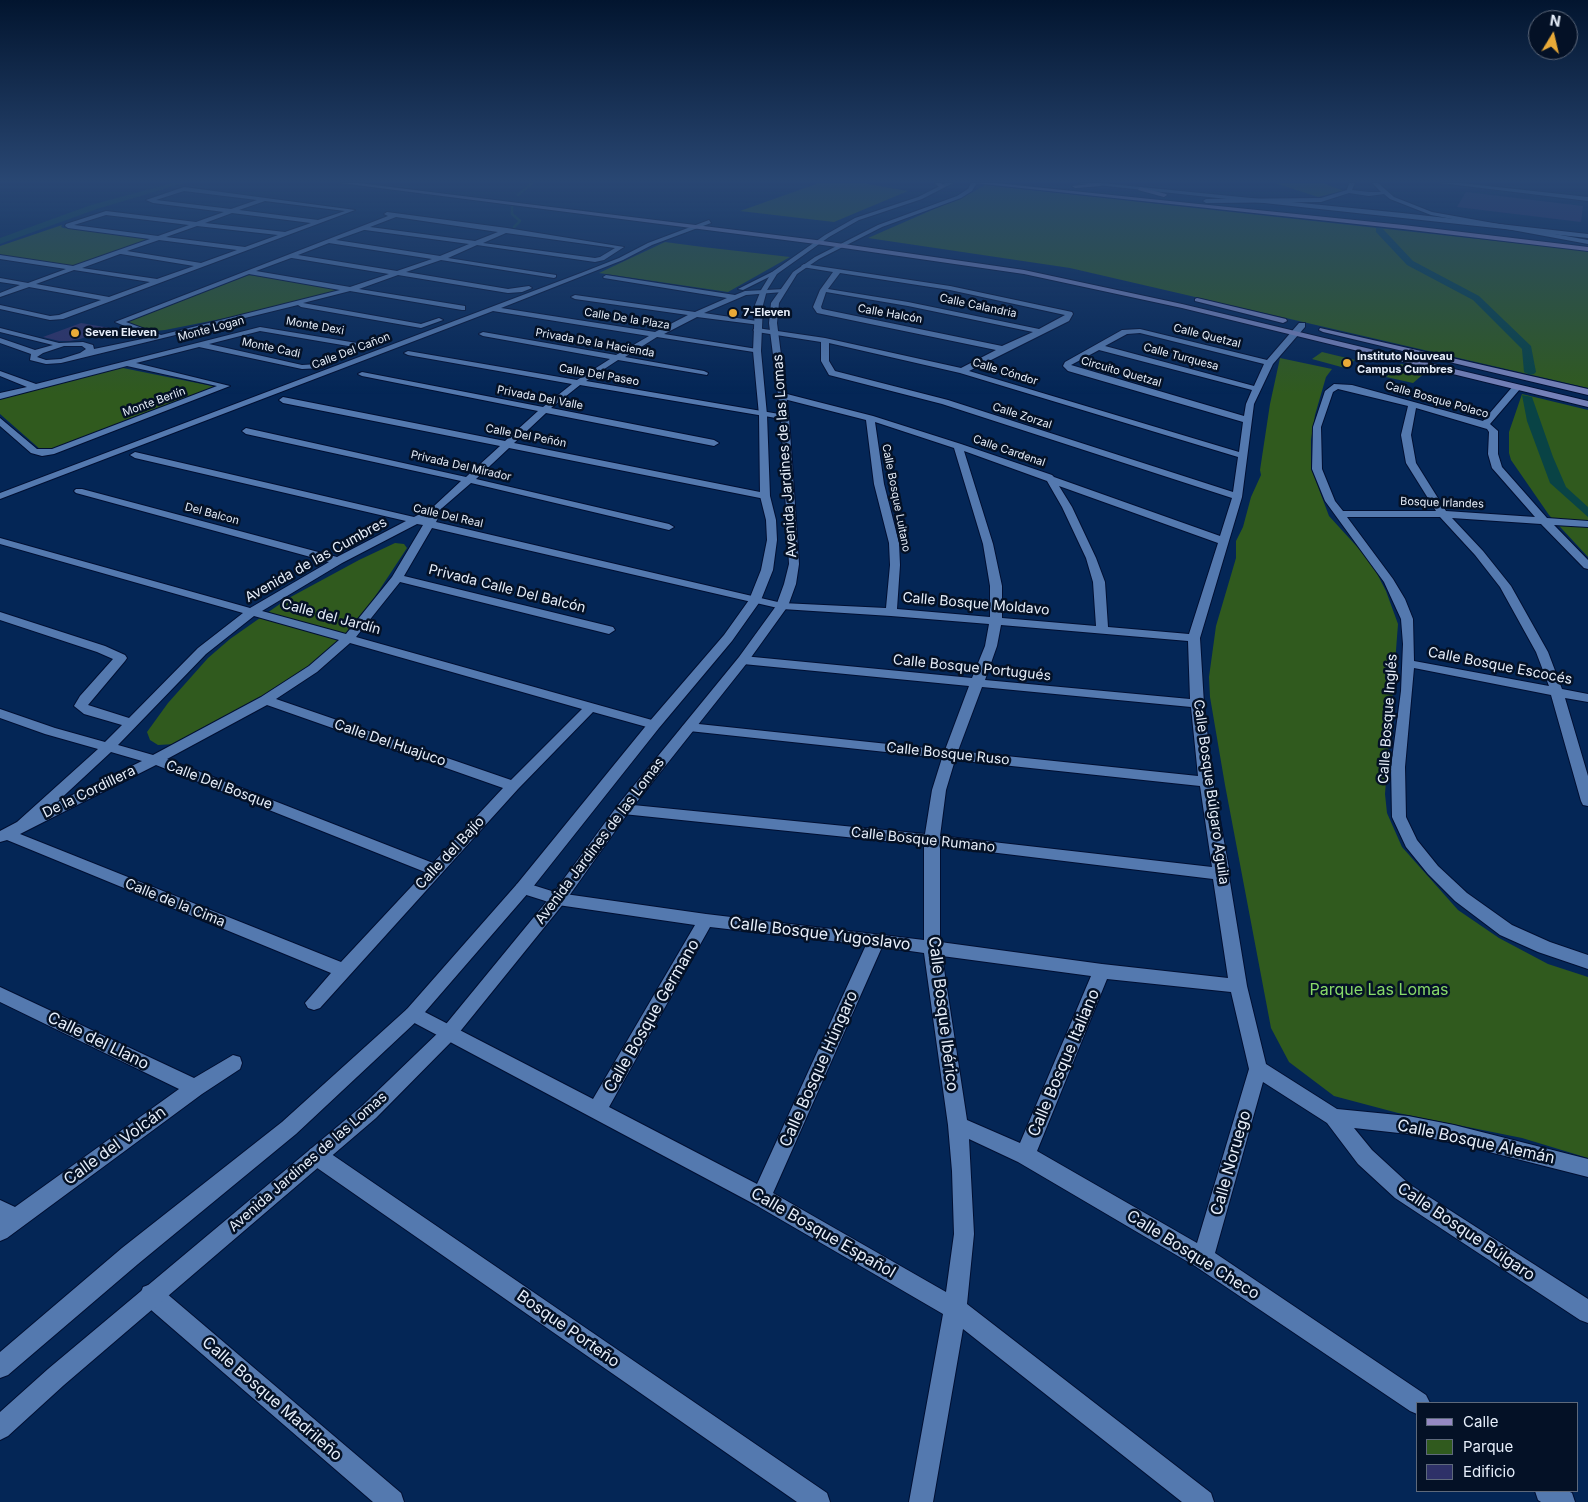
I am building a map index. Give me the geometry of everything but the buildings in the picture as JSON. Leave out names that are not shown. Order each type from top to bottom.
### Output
[{"type":"main road","points":[[907,253],[1033,274],[1130,294],[1588,404]]},
{"type":"main road","points":[[949,253],[1066,272]]},
{"type":"main road","points":[[1184,297],[1588,392]]},
{"type":"main road","points":[[1397,358],[1407,350]]},
{"type":"street","points":[[0,295],[118,253]]},
{"type":"street","points":[[128,253],[204,265]]},
{"type":"street","points":[[0,307],[52,318],[64,316],[235,253]]},
{"type":"street","points":[[162,337],[119,322],[297,253]]},
{"type":"street","points":[[289,256],[516,291],[550,280],[554,276],[407,253]]},
{"type":"street","points":[[0,330],[41,341],[64,344],[86,351],[162,337],[295,304],[399,274],[455,253]]},
{"type":"street","points":[[545,253],[596,260],[602,260],[612,253]]},
{"type":"street","name":"Calle Del Cañon","points":[[0,496],[611,264],[632,253]]},
{"type":"street","name":"Avenida Jardines de las Lomas","points":[[0,1367],[137,1250],[289,1128],[413,1014],[449,976],[523,888],[654,725],[728,638],[755,600],[767,570],[772,540],[771,520],[765,496],[763,414],[757,351],[759,305],[764,290],[774,273],[799,253]]},
{"type":"street","name":"Avenida Jardines de las Lomas","points":[[0,1428],[56,1377],[369,1112],[448,1034],[558,899],[624,809],[743,660],[782,606],[790,584],[794,564],[785,418],[774,314],[775,303],[789,279],[804,266],[827,253]]},
{"type":"street","points":[[0,257],[160,281]]},
{"type":"street","points":[[804,266],[950,288],[1066,312],[1068,314],[1066,319],[962,371]]},
{"type":"street","points":[[823,290],[838,271]]},
{"type":"street","points":[[248,272],[462,308],[423,326],[295,304]]},
{"type":"street","name":"Avenida de las Cumbres","points":[[710,307],[728,295],[774,273]]},
{"type":"street","points":[[606,277],[737,297]]},
{"type":"street","points":[[0,280],[111,299]]},
{"type":"street","name":"Avenida de las Cumbres","points":[[108,747],[202,651],[253,611],[338,561],[436,510],[544,410],[579,382],[656,335],[710,307],[764,290],[783,290]]},
{"type":"street","name":"Calle Calandria","points":[[823,290],[908,304],[1039,331]]},
{"type":"street","name":"Calle Halcón","points":[[823,290],[817,307],[824,313],[1003,349]]},
{"type":"street","name":"Calle Cóndor","points":[[575,297],[757,326],[776,332],[825,340],[962,371],[1243,456]]},
{"type":"street","name":"Calle De la Plaza","points":[[492,308],[757,351]]},
{"type":"street","name":"Calle Bosque Búlgaro Aguila","points":[[1258,1069],[1238,986],[1222,874],[1206,782],[1197,704],[1194,638],[1237,497],[1250,404],[1270,364],[1302,325]]},
{"type":"street","name":"Monte Logan","points":[[0,396],[260,329]]},
{"type":"street","name":"Monte Dexi","points":[[260,329],[363,346],[364,348],[335,360],[310,367]]},
{"type":"street","points":[[53,362],[86,351],[153,334],[188,330]]},
{"type":"street","name":"Circuito Quetzal","points":[[1140,331],[1125,332],[1099,348],[1069,362],[1067,366],[1081,372],[1247,420]]},
{"type":"street","name":"Calle Quetzal","points":[[1140,331],[1270,364]]},
{"type":"street","name":"Privada De la Hacienda","points":[[483,334],[615,359],[704,373]]},
{"type":"street","points":[[0,340],[35,354],[47,348],[64,344]]},
{"type":"street","name":"Calle Zorzal","points":[[825,340],[825,361],[832,373],[945,402],[1237,497]]},
{"type":"street","name":"Monte Cadi","points":[[198,344],[302,367],[310,367]]},
{"type":"street","name":"Calle Turquesa","points":[[1099,348],[1257,389]]},
{"type":"street","points":[[86,351],[88,363],[98,370]]},
{"type":"street","name":"Calle Del Paseo","points":[[408,353],[785,418]]},
{"type":"street","points":[[35,354],[33,358],[36,360],[53,362],[70,368],[80,375]]},
{"type":"street","name":"Monte Berlín","points":[[0,421],[34,451],[42,453],[54,451],[226,386],[126,363]]},
{"type":"street","points":[[0,373],[35,387]]},
{"type":"street","name":"Privada Del Valle","points":[[362,374],[714,443]]},
{"type":"street","name":"Calle Bosque Inglés","points":[[1344,386],[1337,386],[1329,391],[1317,427],[1317,469],[1330,501],[1377,562],[1400,599],[1406,619],[1409,644],[1407,691],[1398,767],[1399,817],[1411,843],[1432,870],[1460,897],[1506,930],[1544,947],[1588,962]]},
{"type":"street","name":"Calle Bosque Polaco","points":[[1344,386],[1489,427]]},
{"type":"street","points":[[1518,387],[1489,427],[1497,468],[1511,486],[1588,566]]},
{"type":"street","name":"Calle Cardenal","points":[[783,396],[870,418],[958,446],[1223,541]]},
{"type":"street","name":"Calle Del Peñón","points":[[283,400],[765,496]]},
{"type":"street","points":[[1412,405],[1406,435],[1412,463],[1443,514],[1479,552],[1504,586],[1542,652],[1557,692],[1588,801]]},
{"type":"street","name":"Calle Bosque Luitano","points":[[870,418],[879,484],[894,543],[896,565],[891,612]]},
{"type":"street","name":"Privada Del Mirador","points":[[246,431],[469,480],[669,527]]},
{"type":"street","name":"Calle Bosque Ibérico","points":[[921,1502],[955,1309],[964,1234],[958,1125],[932,948],[932,840],[940,790],[950,754],[991,646],[996,621],[996,586],[988,544],[958,446]]},
{"type":"street","name":"Calle Del Real","points":[[135,455],[755,600]]},
{"type":"street","points":[[1049,478],[1067,507],[1091,558],[1099,582],[1102,629]]},
{"type":"street","name":"Del Balcon","points":[[79,491],[338,561]]},
{"type":"street","name":"Avenida de las Cumbres","points":[[155,760],[266,700],[313,669],[350,638],[397,578],[436,510]]},
{"type":"street","name":"Bosque Irlandes","points":[[1339,514],[1443,514],[1544,521]]},
{"type":"street","points":[[1544,521],[1588,524]]},
{"type":"street","name":"Calle del Jardín","points":[[0,540],[654,725]]},
{"type":"street","name":"Privada Calle Del Balcón","points":[[397,578],[609,630]]},
{"type":"street","name":"Calle Bosque Moldavo","points":[[755,600],[782,606],[891,612],[1194,638]]},
{"type":"street","points":[[0,616],[101,649],[120,658],[85,699],[82,706],[89,711],[131,723]]},
{"type":"street","name":"Calle Bosque Portugués","points":[[743,660],[1197,704]]},
{"type":"street","name":"Calle Bosque Escocés","points":[[1407,664],[1588,698]]},
{"type":"street","name":"Calle Del Huajuco","points":[[266,700],[513,786]]},
{"type":"street","name":"Calle del Bajío","points":[[314,1003],[513,786],[591,708]]},
{"type":"street","name":"Calle Del Bosque","points":[[0,713],[50,731],[155,760],[435,870]]},
{"type":"street","name":"Calle Bosque Ruso","points":[[689,727],[1206,782]]},
{"type":"street","name":"De la Cordillera","points":[[23,825],[108,747]]},
{"type":"street","name":"De la Cordillera","points":[[3,836],[155,760]]},
{"type":"street","name":"Calle Bosque Rumano","points":[[624,809],[932,840],[1222,874]]},
{"type":"street","name":"Calle de la Cima","points":[[3,836],[344,971]]},
{"type":"street","name":"Calle Bosque Yugoslavo","points":[[523,888],[558,899],[706,920],[877,940],[1102,971],[1238,986]]},
{"type":"street","name":"Calle Bosque Germano","points":[[597,1111],[706,920]]},
{"type":"street","name":"Calle Bosque Húngaro","points":[[761,1197],[877,940]]},
{"type":"street","name":"Calle Bosque Italiano","points":[[1025,1155],[1102,971]]},
{"type":"street","name":"Calle del Llano","points":[[0,994],[196,1088]]},
{"type":"street","name":"Calle Bosque Español","points":[[413,1014],[761,1197],[955,1309],[1202,1502]]},
{"type":"street","name":"Calle del Volcán","points":[[5,1220],[233,1063]]},
{"type":"street","points":[[1258,1069],[1334,1117]]},
{"type":"street","name":"Calle Noruego","points":[[1204,1258],[1258,1069]]},
{"type":"street","name":"Calle Bosque Alemán","points":[[1334,1117],[1408,1125],[1454,1134],[1588,1168]]},
{"type":"street","name":"Calle Bosque Búlgaro","points":[[1334,1117],[1365,1157],[1402,1192],[1588,1312]]},
{"type":"street","name":"Calle Bosque Checo","points":[[958,1125],[1025,1155],[1204,1258],[1417,1402]]},
{"type":"street","name":"Bosque Porteño","points":[[317,1156],[818,1502]]},
{"type":"street","name":"Calle Bosque Madrileño","points":[[152,1295],[392,1502]]},
{"type":"street","points":[[1548,1492],[1563,1502]]},
{"type":"green space","points":[[0,253],[112,253],[76,266],[0,255]]},
{"type":"green space","points":[[641,253],[756,253],[790,257],[728,292],[599,273]]},
{"type":"green space","points":[[970,253],[1588,253],[1588,388],[1070,268]]},
{"type":"green space","points":[[249,275],[335,288],[335,291],[251,313],[165,330],[155,331],[124,324],[125,321]]},
{"type":"green space","points":[[1322,352],[1355,360],[1345,368],[1312,359]]},
{"type":"green space","name":"Parque Las Lomas","points":[[1280,358],[1332,369],[1326,377],[1315,415],[1311,440],[1311,468],[1329,516],[1371,562],[1386,591],[1398,624],[1385,794],[1387,813],[1402,847],[1458,910],[1499,938],[1548,964],[1588,977],[1588,1158],[1522,1138],[1398,1113],[1334,1096],[1289,1062],[1271,1028],[1225,785],[1210,697],[1209,677],[1216,626],[1236,558],[1236,541],[1243,527],[1251,497],[1261,475],[1260,470],[1270,404]]},
{"type":"green space","points":[[1401,364],[1427,371],[1413,383],[1386,377]]},
{"type":"green space","points":[[118,367],[217,387],[53,449],[41,450],[0,414],[0,399]]},
{"type":"green space","points":[[1522,394],[1588,410],[1588,557],[1549,515],[1511,460],[1509,432]]},
{"type":"green space","points":[[395,543],[404,544],[407,548],[355,627],[309,667],[259,700],[176,744],[158,745],[150,740],[147,732],[168,703],[208,658],[230,639],[287,599]]},
{"type":"shaded area","points":[[1522,395],[1532,397],[1553,457],[1566,487],[1588,507],[1588,517],[1550,483],[1527,421]]},
{"type":"waterway","points":[[1401,253],[1410,263],[1426,273],[1476,298],[1527,348],[1530,372]]},
{"type":"place","name":"7-Eleven","points":[[733,313]]},
{"type":"place","name":"Seven Eleven","points":[[75,333]]},
{"type":"place","name":"Instituto Nouveau Campus Cumbres","points":[[1347,363]]}]
